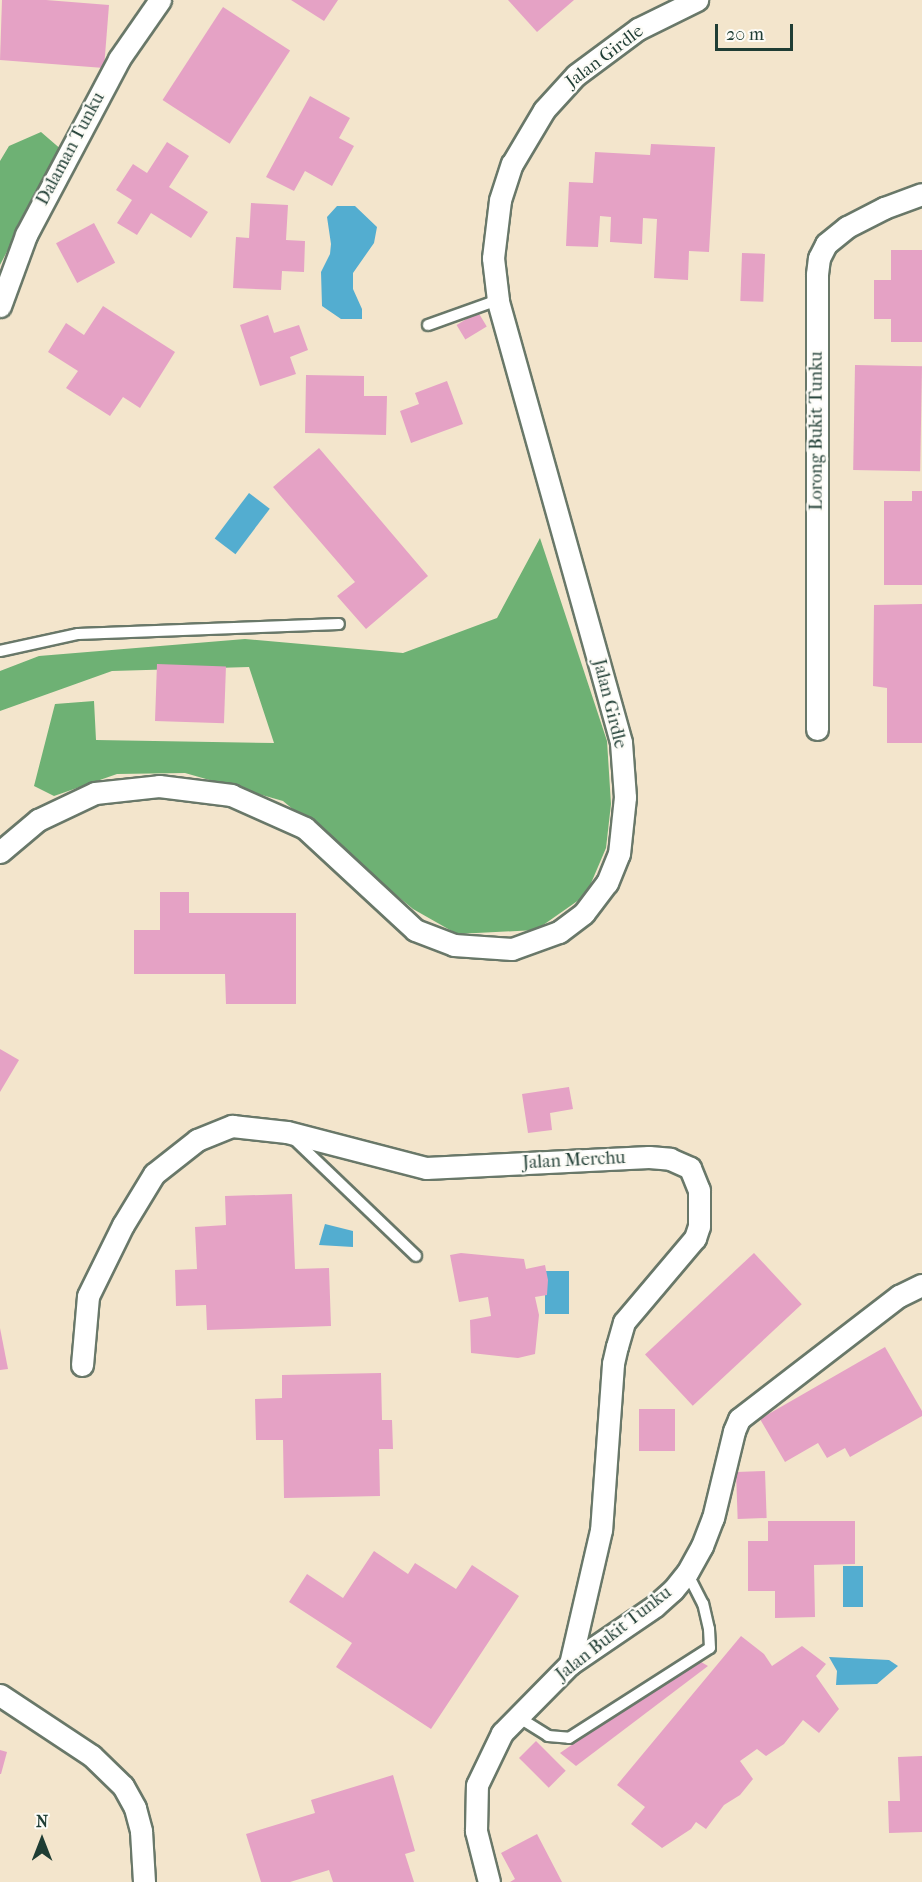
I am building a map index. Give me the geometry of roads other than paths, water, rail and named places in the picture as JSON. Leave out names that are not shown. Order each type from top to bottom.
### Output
[{"type":"street","name":"Dalaman Tunku","points":[[0,306],[31,224],[119,59],[160,0]]},
{"type":"street","name":"Jalan Girdle","points":[[0,852],[38,819],[95,793],[159,786],[231,795],[304,828],[415,930],[454,945],[512,949],[559,932],[584,913],[607,883],[619,854],[625,796],[621,742],[498,300],[493,258],[500,200],[512,164],[544,110],[576,75],[638,29],[697,0]]},
{"type":"street","name":"Lorong Bukit Tunku","points":[[817,729],[817,274],[819,258],[826,244],[846,227],[885,208],[922,194]]},
{"type":"street","name":"Jalan Merchu","points":[[82,1365],[88,1296],[123,1225],[154,1174],[197,1140],[232,1126],[287,1132],[426,1168],[649,1157],[670,1159],[690,1168],[699,1190],[699,1226],[695,1238],[624,1322],[616,1346],[601,1530],[570,1664]]},
{"type":"street","name":"Jalan Bukit Tunku","points":[[489,1882],[476,1831],[477,1785],[502,1733],[570,1664],[655,1606],[687,1573],[702,1546],[712,1518],[739,1419],[899,1296],[922,1285]]},
{"type":"street","points":[[0,1695],[92,1756],[123,1786],[135,1808],[141,1831],[144,1882]]},
{"type":"lane","points":[[429,325],[498,300]]},
{"type":"lane","points":[[0,651],[78,634],[339,624]]},
{"type":"lane","points":[[287,1132],[416,1256]]},
{"type":"lane","points":[[518,1717],[548,1736],[569,1738],[710,1648],[709,1629],[703,1604],[687,1573]]},
{"type":"water","points":[[337,206],[355,206],[377,227],[374,243],[353,273],[353,289],[362,309],[362,319],[341,319],[322,306],[321,272],[330,254],[331,244],[327,217]]},
{"type":"water","points":[[249,493],[270,509],[235,554],[215,539]]},
{"type":"water","points":[[325,1224],[353,1231],[353,1247],[319,1245]]},
{"type":"water","points":[[545,1271],[569,1271],[569,1314],[545,1314]]},
{"type":"water","points":[[843,1566],[863,1566],[863,1607],[843,1607]]},
{"type":"water","points":[[829,1657],[889,1660],[898,1666],[877,1684],[836,1685],[837,1671]]}]
